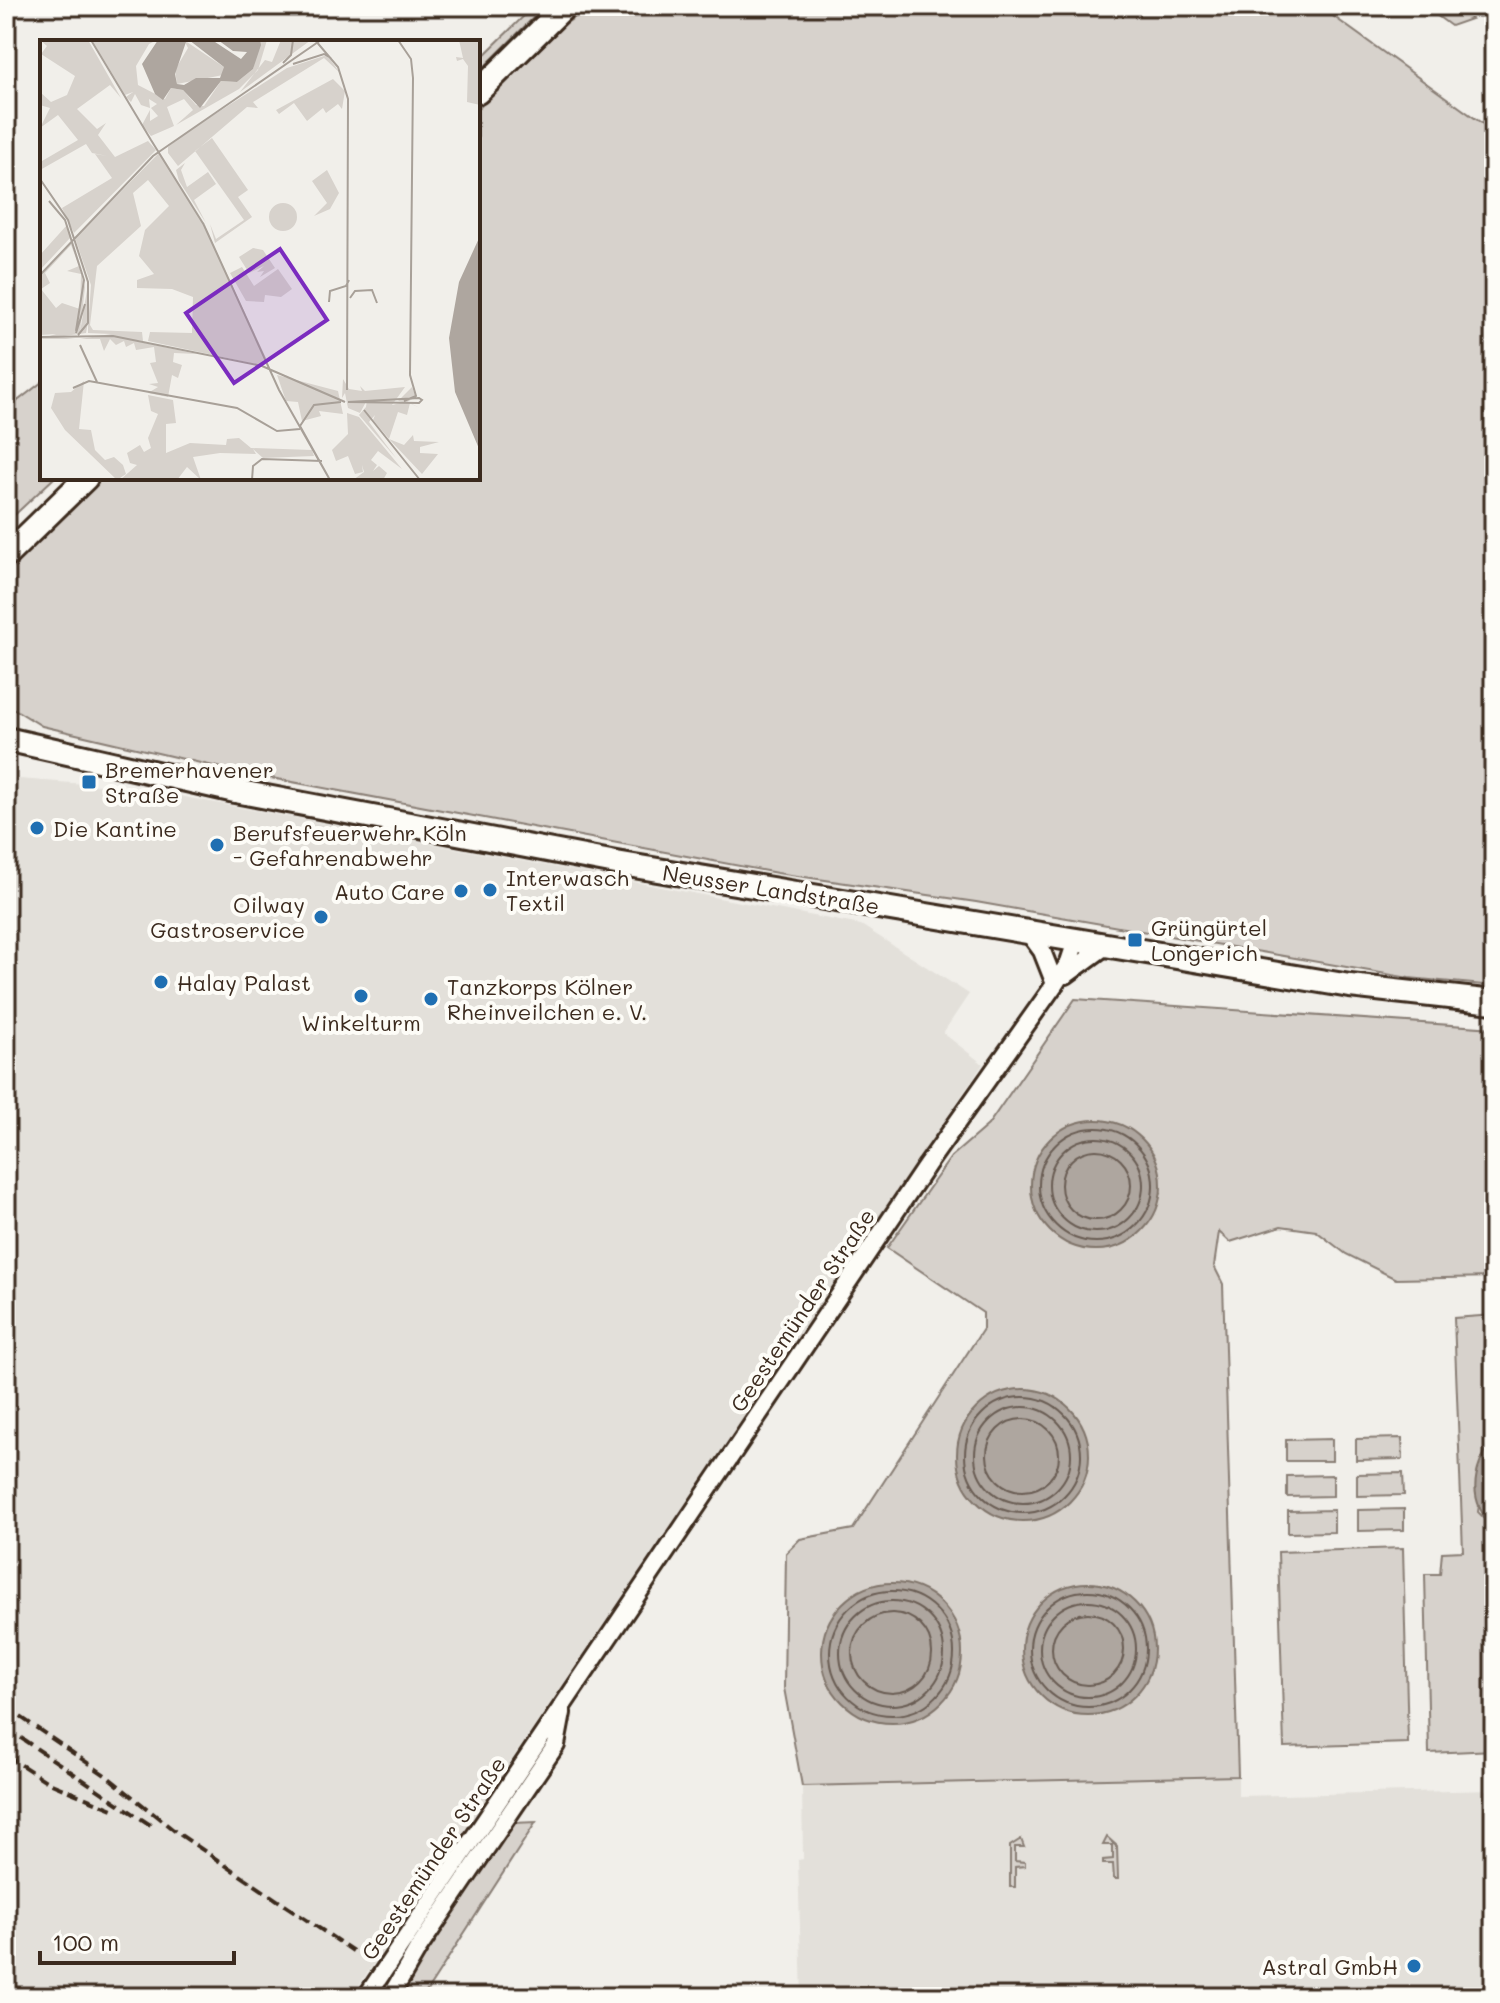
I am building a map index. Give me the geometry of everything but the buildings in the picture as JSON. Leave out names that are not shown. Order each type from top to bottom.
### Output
[{"type":"main road","points":[[480,90],[565,6]]},
{"type":"main road","points":[[6,556],[84,480]]},
{"type":"main road","points":[[6,724],[15,741]]},
{"type":"main road","name":"Neusser Landstraße","points":[[15,741],[336,811],[616,863],[1350,986],[1494,1002]]},
{"type":"street","points":[[1028,932],[1042,951],[1055,984],[1107,945]]},
{"type":"street","name":"Geestemünder Straße","points":[[366,1997],[927,1165],[1055,984],[1069,962],[1076,941]]},
{"type":"street","name":"Geestemünder Straße","points":[[390,1997],[418,1949],[556,1745],[564,1705]]},
{"type":"shaded area","points":[[534,6],[545,6],[480,71],[480,59]]},
{"type":"shaded area","points":[[592,6],[1319,6],[1494,132],[1494,986],[1409,978],[976,902],[777,873],[239,772],[42,726],[6,704],[6,571],[98,480],[480,480],[480,107],[565,24]]},
{"type":"shaded area","points":[[1424,6],[1452,6],[1471,19],[1451,26]]},
{"type":"shaded area","points":[[40,384],[40,480],[52,480],[6,523],[6,410]]},
{"type":"shaded area","points":[[6,778],[137,788],[861,925],[969,994],[943,1033],[983,1064],[351,1997],[6,1997]]},
{"type":"shaded area","points":[[1075,999],[1494,1028],[1494,1277],[1396,1279],[1346,1254],[1316,1231],[1281,1226],[1230,1242],[1219,1232],[1214,1266],[1223,1284],[1238,1776],[802,1786],[784,1688],[786,1553],[800,1539],[853,1529],[983,1329],[983,1313],[887,1248],[951,1157],[988,1125]],"holes":[[[1053,1136],[1161,1193],[1144,1227],[1119,1245],[1092,1249],[1066,1242],[1045,1224],[1033,1199],[1034,1169]]]},
{"type":"shaded area","points":[[1494,1315],[1494,1438],[1488,1446],[1478,1512],[1494,1528],[1494,1750],[1429,1753],[1425,1574],[1440,1574],[1442,1552],[1463,1551],[1454,1318]]},
{"type":"shaded area","points":[[1402,1438],[1403,1459],[1356,1460],[1356,1439]]},
{"type":"shaded area","points":[[1332,1439],[1332,1461],[1286,1461],[1286,1440]]},
{"type":"shaded area","points":[[1403,1473],[1404,1495],[1357,1496],[1357,1474]]},
{"type":"shaded area","points":[[1333,1475],[1333,1496],[1287,1497],[1287,1476]]},
{"type":"shaded area","points":[[1404,1509],[1404,1530],[1358,1531],[1358,1510]]},
{"type":"shaded area","points":[[1334,1510],[1334,1532],[1288,1533],[1288,1511]]},
{"type":"shaded area","points":[[1403,1548],[1408,1743],[1284,1747],[1278,1552]]},
{"type":"shaded area","points":[[1238,1776],[1238,1796],[1494,1790],[1494,1997],[802,1997],[798,1860],[803,1859],[802,1786]]},
{"type":"shaded area","points":[[536,1822],[423,1997],[396,1997],[435,1932],[513,1823]]},
{"type":"shaded area","points":[[1107,1837],[1117,1846],[1118,1879],[1114,1879],[1113,1864],[1103,1864],[1103,1860],[1113,1859],[1113,1845],[1103,1845]]},
{"type":"shaded area","points":[[1021,1839],[1024,1847],[1015,1847],[1015,1861],[1025,1862],[1025,1866],[1015,1867],[1015,1887],[1010,1887],[1010,1846]]},
{"type":"water","points":[[1096,1120],[1121,1125],[1142,1139],[1156,1160],[1161,1185],[1156,1210],[1142,1231],[1121,1245],[1096,1250],[1071,1245],[1050,1231],[1036,1210],[1031,1185],[1036,1160],[1050,1139],[1071,1125]]},
{"type":"water","points":[[1023,1389],[1048,1394],[1070,1408],[1084,1430],[1089,1455],[1084,1480],[1070,1502],[1048,1516],[1023,1521],[998,1516],[976,1502],[962,1480],[957,1455],[962,1430],[976,1408],[998,1394]]},
{"type":"water","points":[[1494,1438],[1494,1528],[1479,1506],[1475,1484],[1481,1461]]},
{"type":"water","points":[[892,1583],[919,1588],[941,1604],[957,1626],[962,1653],[957,1680],[941,1702],[919,1718],[892,1723],[865,1718],[843,1702],[827,1680],[822,1653],[827,1626],[843,1604],[865,1588]]},
{"type":"water","points":[[1088,1583],[1125,1594],[1143,1612],[1154,1649],[1143,1686],[1125,1704],[1088,1715],[1051,1704],[1033,1686],[1022,1649],[1033,1612],[1051,1594]]},
{"type":"railway","points":[[6,1707],[108,1777],[176,1832],[353,1951]]},
{"type":"railway","points":[[6,1728],[152,1826]]},
{"type":"railway","points":[[6,1755],[49,1783],[113,1809]]},
{"type":"place","name":"Bremerhavener Straße","points":[[89,782]]},
{"type":"place","name":"Die Kantine","points":[[37,828]]},
{"type":"place","name":"Berufsfeuerwehr Köln - Gefahrenabwehr","points":[[217,845]]},
{"type":"place","name":"Interwasch Textil","points":[[490,890]]},
{"type":"place","name":"Auto Care","points":[[461,891]]},
{"type":"place","name":"Oilway Gastroservice","points":[[321,917]]},
{"type":"place","name":"Grüngürtel Longerich","points":[[1135,940]]},
{"type":"place","name":"Halay Palast","points":[[161,982]]},
{"type":"place","name":"Winkelturm","points":[[361,996]]},
{"type":"place","name":"Tanzkorps Kölner Rheinveilchen e. V.","points":[[431,999]]},
{"type":"place","name":"Astral GmbH","points":[[1414,1966]]}]
